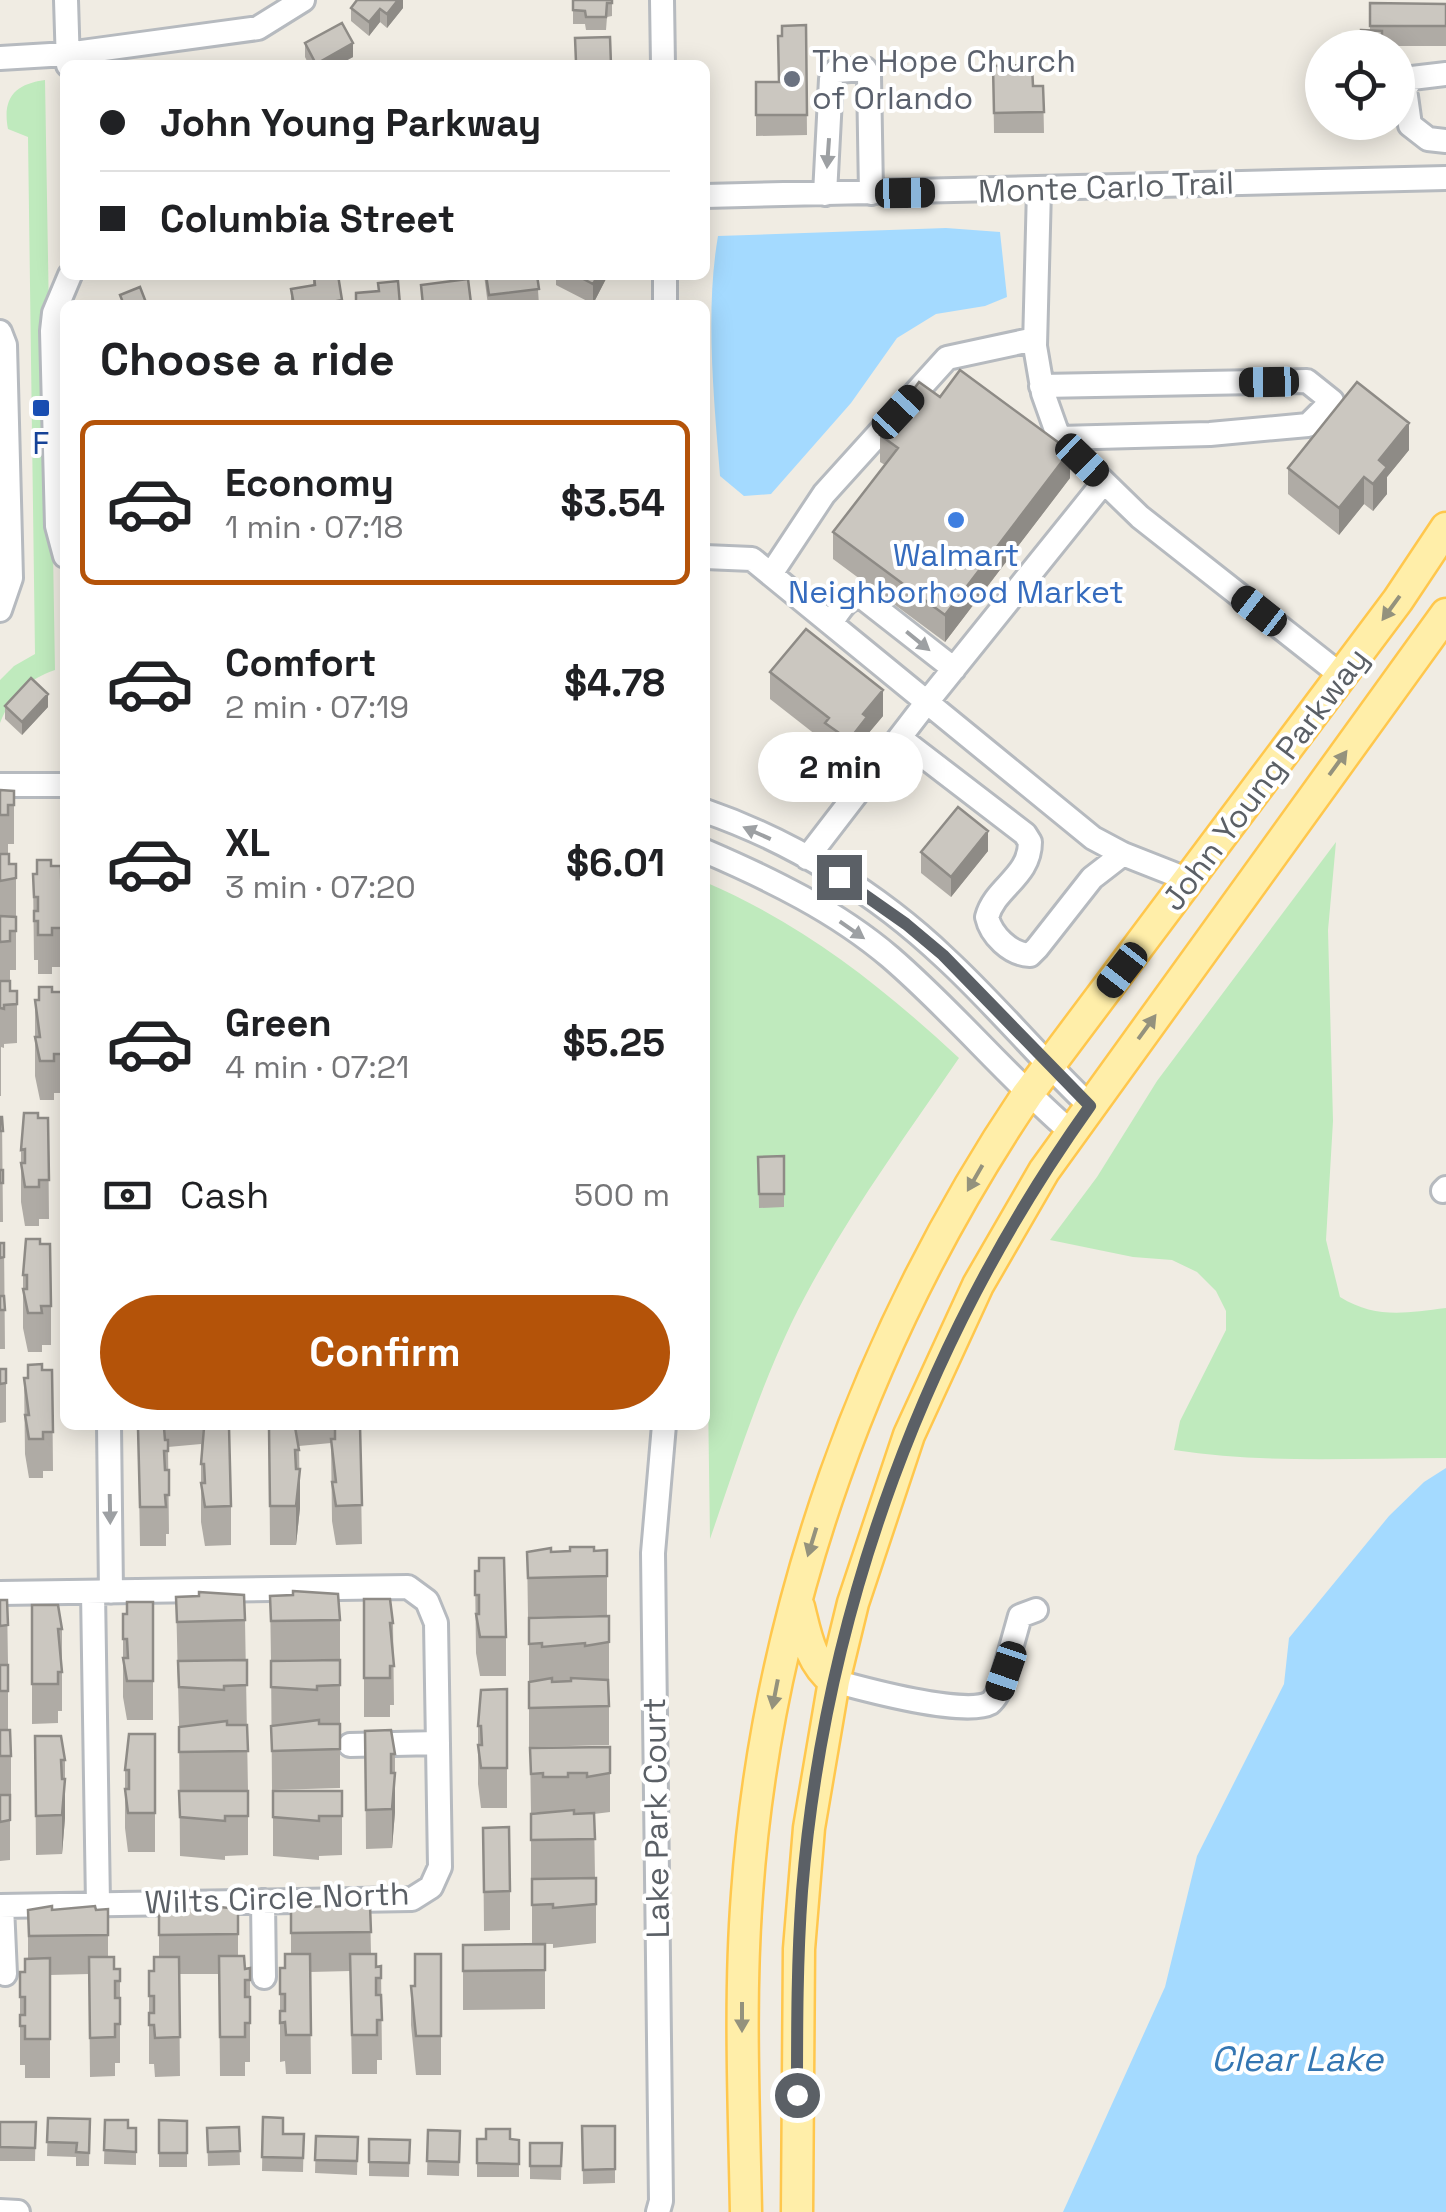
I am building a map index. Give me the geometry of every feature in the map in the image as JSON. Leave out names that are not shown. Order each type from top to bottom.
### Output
[{"type":"main road","name":"John Young Parkway","points":[[746,2212],[742,2022],[746,1892],[764,1747],[797,1599],[830,1489],[879,1364],[932,1253],[1027,1095],[1342,676],[1446,528]]},
{"type":"main road","name":"John Young Parkway","points":[[797,2212],[802,1891],[817,1776],[834,1681],[880,1517],[939,1365],[1014,1220],[1071,1132],[1446,614]]},
{"type":"main road","points":[[797,1599],[808,1646],[824,1673],[834,1681]]},
{"type":"street","points":[[66,0],[68,60]]},
{"type":"street","points":[[0,58],[68,60],[258,28],[302,0]]},
{"type":"street","points":[[662,0],[663,60]]},
{"type":"street","points":[[826,194],[830,79],[836,71],[865,70],[869,76],[871,194]]},
{"type":"street","points":[[1446,74],[1412,78],[1405,89],[1410,125],[1428,139],[1446,141]]},
{"type":"street","name":"Monte Carlo Trail","points":[[710,196],[1446,178]]},
{"type":"street","points":[[1039,190],[1035,339],[1042,386],[1059,438],[1140,517],[1342,676]]},
{"type":"street","points":[[60,300],[52,331],[60,537]]},
{"type":"street","points":[[0,332],[5,345],[11,578],[0,610]]},
{"type":"street","points":[[770,574],[824,494],[948,358],[1035,339]]},
{"type":"street","points":[[1042,386],[1307,381],[1332,401],[1308,424],[1210,434],[1059,438]]},
{"type":"street","points":[[808,858],[1104,482]]},
{"type":"street","points":[[710,556],[752,559],[1093,838],[1189,880]]},
{"type":"street","points":[[830,624],[848,601],[854,596],[862,597],[954,669]]},
{"type":"street","points":[[900,738],[1025,834],[1030,842],[1023,871],[989,908],[988,917],[999,940],[1022,955],[1030,955],[1038,948],[1092,878],[1123,854]]},
{"type":"street","points":[[0,785],[60,785]]},
{"type":"street","points":[[710,813],[808,858],[864,893],[943,955],[1090,1106]]},
{"type":"street","points":[[710,853],[782,886],[887,954],[960,1022],[1027,1095],[1071,1132]]},
{"type":"street","points":[[98,1904],[102,1592],[110,1430]]},
{"type":"street","name":"Lake Park Court","points":[[658,2212],[661,2201],[652,1553],[664,1430]]},
{"type":"street","name":"Wilts Circle North","points":[[0,1593],[408,1588],[427,1601],[436,1624],[440,1866],[431,1887],[412,1899],[1,1906]]},
{"type":"street","points":[[834,1681],[936,1703],[985,1705],[999,1691],[1020,1616],[1036,1610]]},
{"type":"street","points":[[350,1745],[438,1742]]},
{"type":"street","points":[[262,1901],[264,1977]]},
{"type":"street","points":[[1,1906],[5,1974]]},
{"type":"street","points":[[0,2211],[18,2212]]},
{"type":"green space","points":[[45,80],[55,670],[22,690],[0,723],[0,680],[35,654],[28,137],[8,129],[7,109],[19,89]]},
{"type":"green space","points":[[1336,842],[1328,930],[1333,1121],[1326,1240],[1340,1297],[1379,1311],[1404,1313],[1446,1308],[1446,1458],[1275,1459],[1174,1450],[1180,1421],[1226,1330],[1226,1311],[1216,1291],[1197,1272],[1172,1260],[1133,1257],[1050,1240],[1097,1177],[1157,1081]]},
{"type":"green space","points":[[710,884],[776,917],[840,959],[959,1058],[870,1188],[809,1289],[768,1377],[710,1539]]},
{"type":"water","points":[[946,228],[1000,232],[1007,297],[985,306],[936,314],[897,338],[851,403],[771,494],[744,496],[720,476],[711,325],[718,236]]},
{"type":"water","name":"Clear Lake","points":[[1446,1468],[1446,2212],[1063,2212],[1165,1987],[1197,1856],[1284,1684],[1289,1638],[1389,1516],[1424,1482]]},
{"type":"building","points":[[357,0],[398,0],[387,14],[380,9],[369,22],[351,8]]},
{"type":"building","points":[[573,0],[612,3],[607,3],[606,17],[586,17],[585,11],[573,10]]},
{"type":"building","points":[[1370,3],[1446,4],[1446,26],[1370,26]]},
{"type":"building","points":[[342,23],[353,43],[323,60],[314,60],[305,43]]},
{"type":"building","name":"The Hope Church of Orlando","points":[[806,25],[807,115],[756,115],[756,82],[779,82],[778,36],[782,36],[782,26]]},
{"type":"building","points":[[610,37],[611,60],[576,60],[575,38]]},
{"type":"building","points":[[1032,65],[1033,86],[1043,86],[1044,112],[994,113],[993,66]]},
{"type":"building","points":[[314,280],[339,280],[342,300],[293,300],[291,289],[315,285]]},
{"type":"building","points":[[468,280],[471,300],[422,300],[421,285]]},
{"type":"building","points":[[487,280],[538,280],[539,289],[489,295]]},
{"type":"building","points":[[398,281],[400,300],[356,300],[356,293],[379,291],[378,283]]},
{"type":"building","points":[[140,287],[145,300],[122,300],[120,295]]},
{"type":"building","points":[[960,370],[1070,451],[945,615],[833,532],[898,448],[880,435],[919,382],[940,397]]},
{"type":"building","points":[[1357,382],[1409,423],[1379,460],[1387,467],[1373,484],[1364,477],[1339,508],[1288,468]]},
{"type":"building","points":[[806,629],[883,690],[863,714],[867,717],[849,740],[825,723],[829,718],[770,672]]},
{"type":"building","points":[[31,678],[48,694],[22,722],[5,706]]},
{"type":"building","points":[[0,790],[14,791],[14,805],[8,805],[8,815],[0,815]]},
{"type":"building","points":[[958,807],[988,831],[951,877],[921,852]]},
{"type":"building","points":[[0,854],[9,854],[9,864],[16,864],[16,878],[0,881]]},
{"type":"building","points":[[37,860],[51,860],[51,866],[60,866],[60,928],[52,928],[52,935],[38,935],[38,921],[34,921],[38,897],[34,897],[33,874],[37,874]]},
{"type":"building","points":[[0,916],[16,917],[16,931],[10,931],[10,941],[0,942]]},
{"type":"building","points":[[0,981],[10,981],[10,991],[17,991],[17,1004],[0,1008]]},
{"type":"building","points":[[39,987],[52,987],[52,992],[60,992],[60,1054],[54,1054],[54,1061],[40,1061],[35,1037],[40,1037],[35,1000],[39,1000]]},
{"type":"building","points":[[24,1113],[48,1118],[49,1180],[39,1180],[39,1187],[25,1187],[21,1163],[25,1163],[25,1149],[21,1150]]},
{"type":"building","points":[[784,1156],[784,1194],[759,1194],[758,1157]]},
{"type":"building","points":[[26,1239],[50,1244],[51,1306],[41,1306],[42,1313],[28,1313],[23,1289],[27,1289],[27,1275],[23,1275]]},
{"type":"building","points":[[0,1296],[4,1296],[5,1310],[0,1310]]},
{"type":"building","points":[[42,1364],[42,1370],[52,1370],[53,1432],[43,1432],[43,1439],[29,1439],[24,1378],[28,1378],[28,1365]]},
{"type":"building","points":[[0,1369],[6,1369],[6,1383],[0,1384]]},
{"type":"building","points":[[138,1430],[164,1430],[168,1440],[165,1470],[169,1470],[166,1507],[140,1507]]},
{"type":"building","points":[[204,1430],[229,1430],[231,1506],[205,1507],[201,1464]]},
{"type":"building","points":[[269,1430],[296,1430],[299,1450],[295,1450],[296,1469],[300,1469],[296,1506],[270,1506]]},
{"type":"building","points":[[335,1430],[360,1430],[362,1505],[336,1506],[331,1439],[335,1439]]},
{"type":"building","points":[[570,1547],[607,1550],[607,1576],[528,1578],[527,1552],[551,1548],[551,1552],[570,1551]]},
{"type":"building","points":[[479,1558],[504,1558],[506,1637],[480,1637],[476,1614],[479,1595],[475,1595]]},
{"type":"building","points":[[293,1591],[338,1594],[340,1620],[271,1621],[270,1596],[293,1595]]},
{"type":"building","points":[[199,1592],[244,1595],[245,1620],[177,1622],[176,1597],[199,1596]]},
{"type":"building","points":[[364,1599],[390,1599],[394,1666],[390,1666],[390,1678],[364,1678]]},
{"type":"building","points":[[0,1600],[7,1600],[8,1625],[0,1626]]},
{"type":"building","points":[[127,1602],[153,1602],[153,1681],[127,1681],[123,1614],[127,1614]]},
{"type":"building","points":[[32,1605],[58,1605],[62,1672],[58,1672],[58,1684],[32,1684]]},
{"type":"building","points":[[609,1616],[609,1642],[585,1646],[529,1644],[529,1618]]},
{"type":"building","points":[[247,1660],[247,1685],[224,1686],[224,1690],[179,1687],[178,1661]]},
{"type":"building","points":[[340,1660],[340,1685],[317,1686],[317,1690],[271,1687],[271,1661]]},
{"type":"building","points":[[0,1665],[8,1665],[8,1691],[0,1691]]},
{"type":"building","points":[[552,1678],[552,1682],[571,1678],[608,1680],[609,1706],[529,1708],[529,1682]]},
{"type":"building","points":[[507,1689],[507,1768],[481,1768],[481,1690]]},
{"type":"building","points":[[319,1720],[319,1724],[340,1724],[340,1749],[272,1751],[271,1726]]},
{"type":"building","points":[[227,1721],[227,1725],[247,1725],[248,1751],[179,1752],[179,1727]]},
{"type":"building","points":[[0,1730],[10,1730],[11,1756],[0,1756]]},
{"type":"building","points":[[391,1730],[395,1754],[391,1754],[391,1773],[395,1773],[392,1809],[366,1810],[365,1731]]},
{"type":"building","points":[[129,1734],[155,1734],[155,1813],[128,1813],[125,1789],[129,1789],[129,1770],[125,1770]]},
{"type":"building","points":[[35,1736],[61,1736],[65,1760],[61,1760],[65,1779],[62,1815],[36,1816]]},
{"type":"building","points":[[610,1747],[610,1773],[587,1777],[587,1773],[568,1773],[568,1777],[531,1774],[530,1748]]},
{"type":"building","points":[[179,1791],[248,1791],[248,1816],[225,1816],[225,1821],[180,1817]]},
{"type":"building","points":[[273,1791],[342,1791],[342,1816],[319,1816],[319,1821],[273,1817]]},
{"type":"building","points":[[0,1795],[10,1795],[10,1820],[0,1822]]},
{"type":"building","points":[[574,1810],[574,1814],[594,1813],[595,1839],[531,1840],[531,1814]]},
{"type":"building","points":[[509,1827],[510,1891],[484,1892],[483,1828]]},
{"type":"building","points":[[596,1878],[596,1904],[553,1908],[553,1904],[532,1905],[532,1879]]},
{"type":"building","points":[[358,1903],[358,1907],[370,1906],[371,1932],[291,1933],[291,1907]]},
{"type":"building","points":[[182,1905],[182,1909],[202,1909],[202,1905],[238,1909],[238,1934],[159,1935],[159,1909]]},
{"type":"building","points":[[52,1906],[52,1910],[95,1906],[96,1910],[108,1909],[108,1935],[29,1936],[28,1910]]},
{"type":"building","points":[[545,1944],[545,1970],[463,1971],[463,1945]]},
{"type":"building","points":[[285,1954],[310,1954],[311,2035],[286,2035],[285,2022],[280,2023],[280,2011],[285,2011],[285,1994],[280,1994],[280,1968],[285,1968]]},
{"type":"building","points":[[350,1954],[376,1954],[376,1967],[381,1966],[381,1978],[376,1978],[382,2020],[377,2020],[377,2035],[352,2035]]},
{"type":"building","points":[[415,1954],[441,1954],[441,2036],[416,2036],[411,1986],[415,1986]]},
{"type":"building","points":[[219,1956],[244,1956],[245,1969],[250,1968],[250,1980],[245,1980],[245,1997],[250,1997],[250,2023],[245,2023],[245,2037],[220,2037]]},
{"type":"building","points":[[89,1957],[114,1957],[114,1969],[120,1969],[120,1981],[115,1981],[115,1998],[120,1998],[120,2024],[115,2024],[115,2037],[90,2038]]},
{"type":"building","points":[[154,1957],[179,1957],[180,2037],[155,2038],[154,2025],[149,2025],[149,2013],[154,2013],[149,1971],[154,1971]]},
{"type":"building","points":[[50,1958],[50,2039],[25,2039],[25,2026],[20,2026],[20,2015],[25,2015],[25,1997],[20,1997],[20,1972],[25,1972],[25,1959]]},
{"type":"building","points":[[263,2117],[283,2118],[283,2134],[304,2134],[303,2158],[262,2157]]},
{"type":"building","points":[[48,2118],[90,2119],[89,2153],[76,2152],[77,2143],[47,2142]]},
{"type":"building","points":[[105,2120],[128,2120],[128,2128],[136,2128],[136,2152],[104,2150]]},
{"type":"building","points":[[159,2120],[187,2121],[187,2153],[159,2153]]},
{"type":"building","points":[[0,2122],[36,2122],[35,2148],[0,2147]]},
{"type":"building","points":[[582,2126],[615,2126],[615,2169],[583,2170]]},
{"type":"building","points":[[239,2127],[240,2151],[208,2152],[207,2128]]},
{"type":"building","points":[[486,2129],[510,2129],[510,2139],[519,2140],[519,2164],[477,2163],[477,2139],[486,2139]]},
{"type":"building","points":[[428,2130],[460,2131],[459,2162],[427,2161]]},
{"type":"building","points":[[316,2136],[358,2137],[357,2161],[315,2160]]},
{"type":"building","points":[[369,2139],[410,2140],[409,2163],[369,2162]]},
{"type":"building","points":[[530,2143],[562,2143],[561,2166],[530,2166]]},
{"type":"place","name":"The Hope Church of Orlando","points":[[792,79]]},
{"type":"place","name":"F","points":[[41,408]]},
{"type":"place","name":"Walmart Neighborhood Market","points":[[956,520]]},
{"type":"route","points":[[797,2095],[799,1949],[809,1828],[834,1681],[853,1603],[899,1462],[939,1365],[1014,1220],[1090,1106],[943,955],[839,877]]}]
